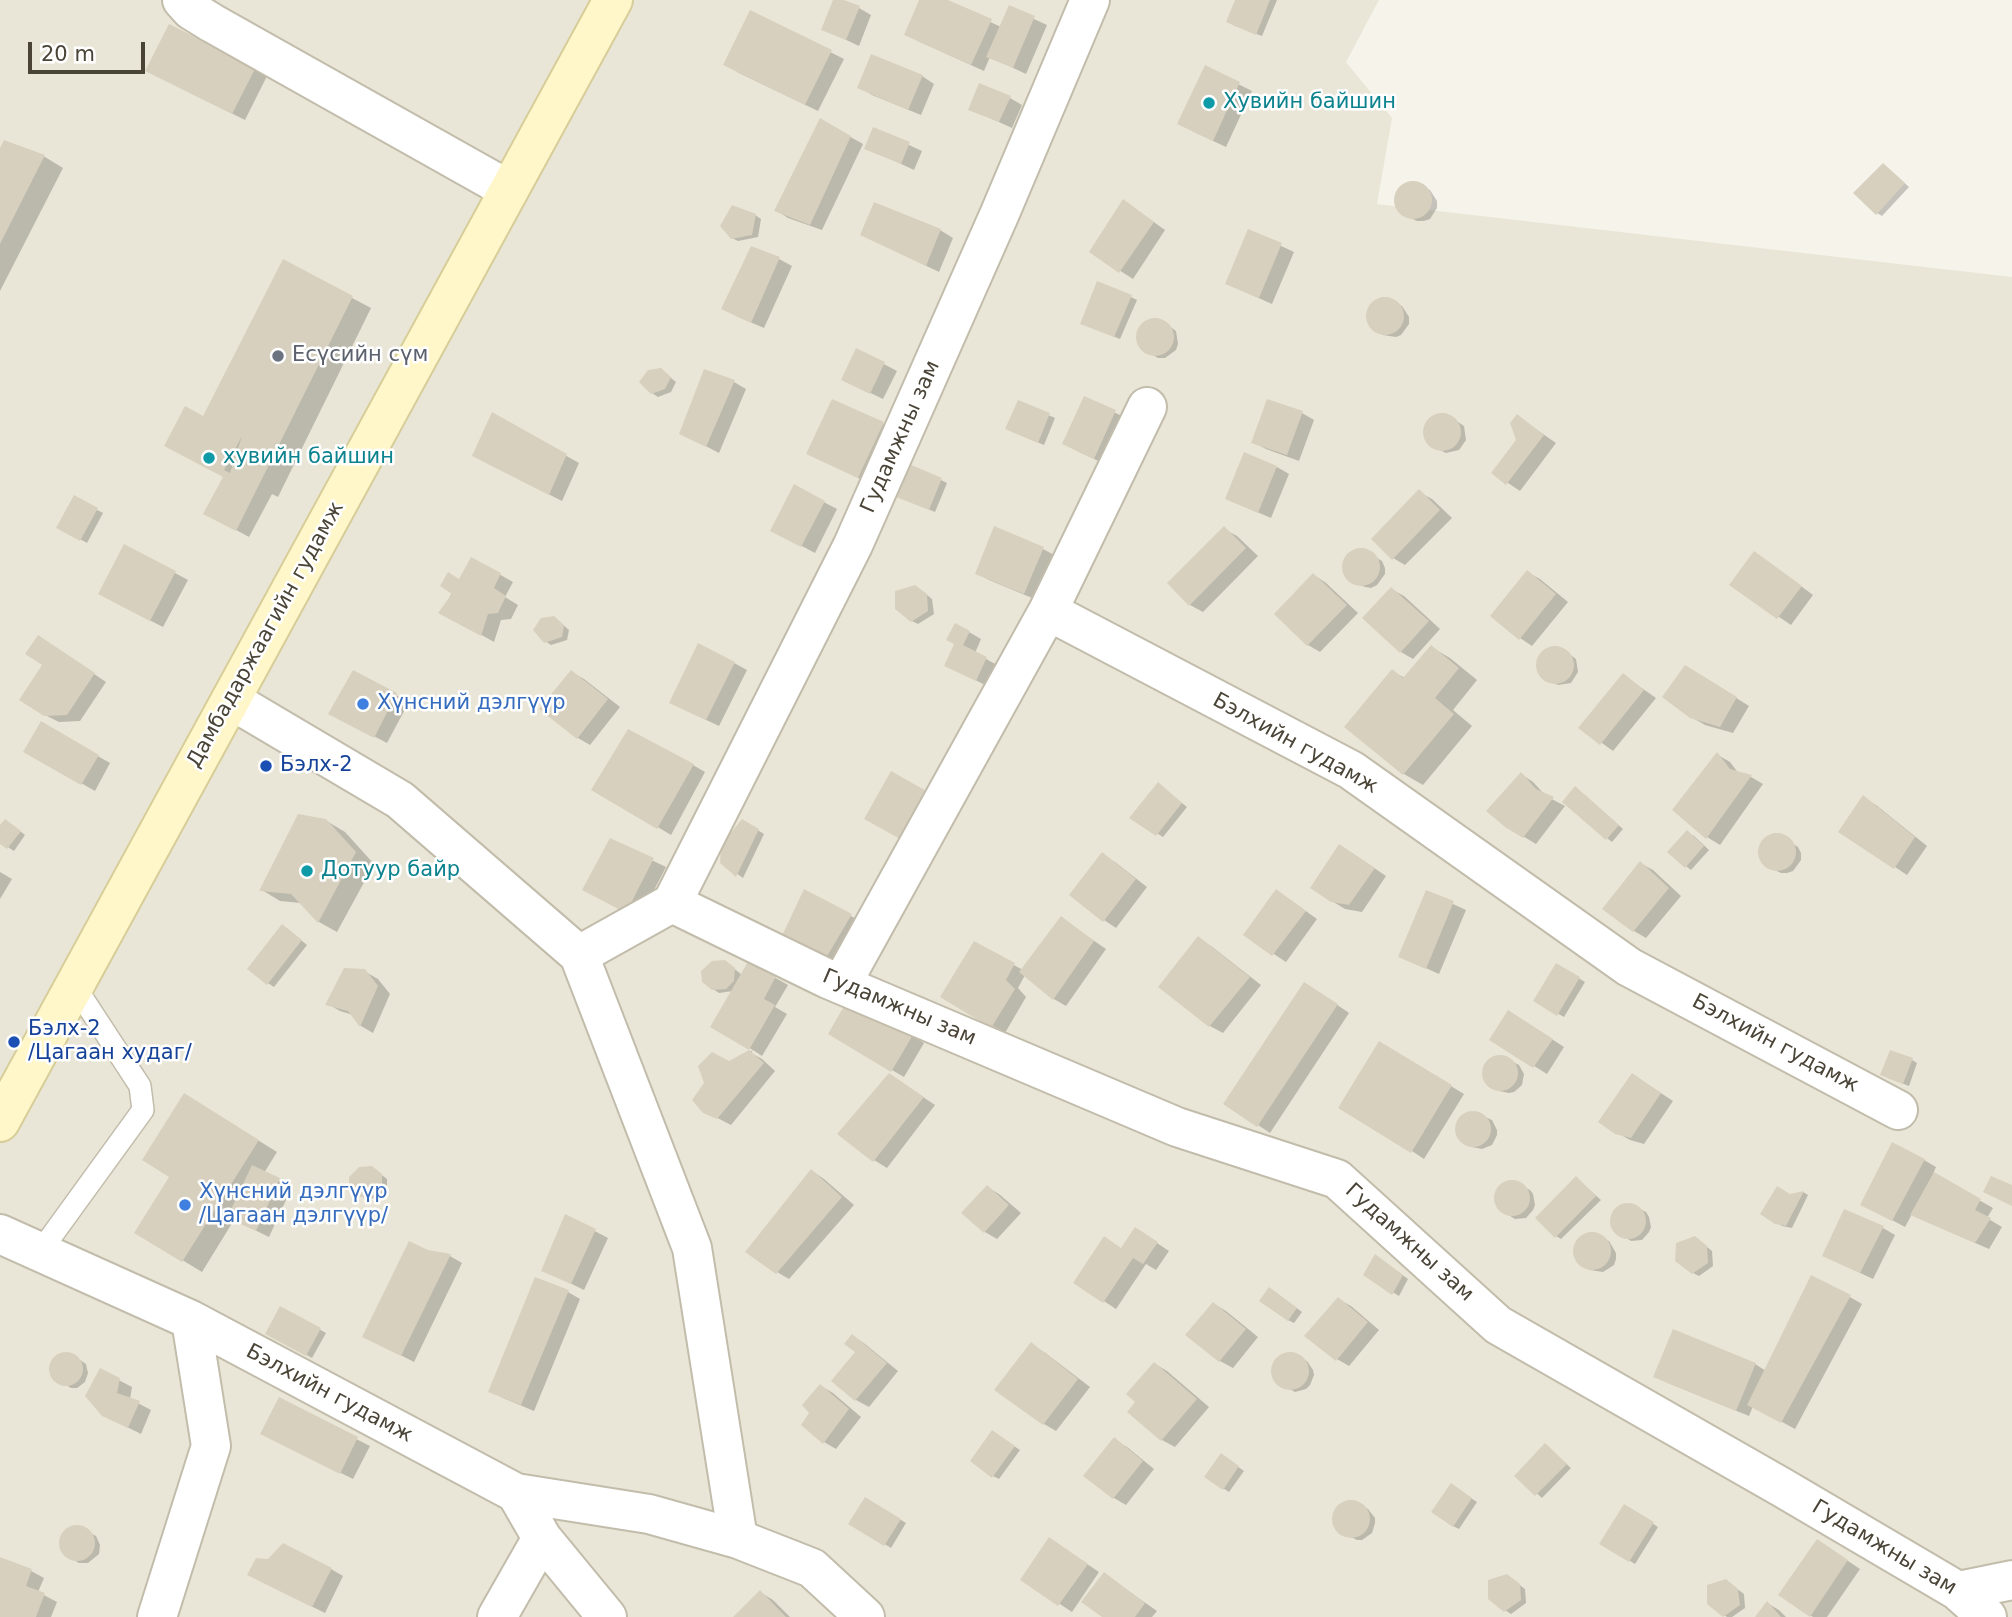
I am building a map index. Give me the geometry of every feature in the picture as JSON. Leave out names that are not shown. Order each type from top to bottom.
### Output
[{"type":"main road","name":"Дамбадаржаагийн гудамж","points":[[0,1122],[613,0]]},
{"type":"street","points":[[181,0],[212,23],[509,190]]},
{"type":"street","name":"Гудамжны зам","points":[[1090,0],[1000,213],[853,545],[672,903],[828,979],[1177,1127],[1337,1178],[1498,1325],[1958,1591],[1987,1617]]},
{"type":"street","points":[[842,983],[1048,611],[1147,407]]},
{"type":"street","name":"Бэлхийн гудамж","points":[[1048,611],[1351,770],[1629,967],[1898,1110]]},
{"type":"street","points":[[231,700],[400,800],[579,955],[692,1248],[737,1539]]},
{"type":"street","points":[[579,955],[672,903]]},
{"type":"street","name":"Бэлхийн гудамж","points":[[0,1234],[191,1320],[516,1493]]},
{"type":"street","points":[[157,1617],[211,1446],[191,1320]]},
{"type":"street","points":[[516,1493],[649,1514],[737,1539],[812,1568],[865,1617]]},
{"type":"street","points":[[516,1493],[542,1538],[607,1617]]},
{"type":"street","points":[[497,1617],[542,1538]]},
{"type":"street","points":[[1958,1591],[2012,1580]]},
{"type":"lane","points":[[40,1252],[143,1110],[140,1086],[74,985]]},
{"type":"shaded area","points":[[0,0],[1379,0],[1346,62],[1392,118],[1377,204],[2012,277],[2012,1617],[0,1617]]},
{"type":"building","points":[[833,0],[844,0],[860,6],[846,40],[821,30]]},
{"type":"building","points":[[919,0],[948,0],[992,19],[971,65],[904,35]]},
{"type":"building","points":[[1235,0],[1270,0],[1256,35],[1226,22]]},
{"type":"building","points":[[1009,5],[1035,16],[1013,68],[986,57]]},
{"type":"building","points":[[750,10],[832,50],[805,105],[723,65]]},
{"type":"building","points":[[169,24],[256,67],[232,114],[145,71]]},
{"type":"building","points":[[871,54],[923,75],[908,110],[857,88]]},
{"type":"building","name":"Хувийн байшин","points":[[1205,65],[1240,82],[1213,141],[1177,124]]},
{"type":"building","points":[[979,83],[1011,96],[999,122],[968,110]]},
{"type":"building","points":[[820,118],[851,136],[810,225],[774,211]]},
{"type":"building","points":[[873,127],[910,142],[901,164],[864,149]]},
{"type":"building","points":[[4,140],[45,155],[0,244],[0,148]]},
{"type":"building","points":[[1883,163],[1905,183],[1876,215],[1853,193]]},
{"type":"building","points":[[1413,181],[1426,187],[1432,200],[1426,213],[1413,219],[1400,213],[1394,200],[1400,187]]},
{"type":"building","points":[[1123,199],[1154,222],[1119,273],[1089,252]]},
{"type":"building","points":[[874,202],[941,229],[926,266],[860,235]]},
{"type":"building","points":[[732,205],[756,214],[752,235],[731,239],[720,226]]},
{"type":"building","points":[[1248,229],[1282,243],[1259,298],[1225,284]]},
{"type":"building","points":[[751,246],[780,257],[751,323],[721,309]]},
{"type":"building","name":"Есүсийн сүм","points":[[283,259],[353,296],[236,531],[203,514],[223,477],[164,446],[185,406],[203,416]],"holes":[[[242,436],[230,473],[224,470]]]},
{"type":"building","points":[[1097,281],[1132,295],[1114,337],[1080,324]]},
{"type":"building","points":[[1385,297],[1398,303],[1404,316],[1398,329],[1385,335],[1372,329],[1366,316],[1372,303]]},
{"type":"building","points":[[1155,318],[1168,324],[1174,337],[1168,350],[1155,356],[1142,350],[1136,337],[1142,324]]},
{"type":"building","points":[[856,348],[885,362],[870,394],[841,380]]},
{"type":"building","points":[[661,368],[671,377],[665,389],[651,394],[639,382],[648,370]]},
{"type":"building","points":[[704,369],[735,380],[706,447],[679,434]]},
{"type":"building","points":[[1084,396],[1116,410],[1094,459],[1062,444]]},
{"type":"building","points":[[832,399],[884,422],[858,478],[806,454]]},
{"type":"building","points":[[1267,399],[1303,411],[1287,455],[1251,443]]},
{"type":"building","points":[[1018,400],[1050,413],[1038,443],[1005,429]]},
{"type":"building","points":[[492,412],[567,454],[549,495],[472,456]]},
{"type":"building","points":[[1442,413],[1455,419],[1461,432],[1455,445],[1442,451],[1429,445],[1423,432],[1429,419]]},
{"type":"building","points":[[1517,414],[1544,435],[1506,485],[1491,473],[1516,440],[1510,423]]},
{"type":"building","points":[[1244,452],[1277,466],[1258,513],[1225,499]]},
{"type":"building","points":[[909,464],[942,478],[929,510],[896,497]]},
{"type":"building","points":[[794,484],[825,501],[801,547],[770,531]]},
{"type":"building","points":[[1419,489],[1440,510],[1392,560],[1371,539]]},
{"type":"building","points":[[74,495],[98,508],[80,541],[56,528]]},
{"type":"building","points":[[994,526],[1044,547],[1024,594],[975,574]]},
{"type":"building","points":[[1224,526],[1246,548],[1189,606],[1167,583]]},
{"type":"building","points":[[124,544],[176,571],[150,621],[98,594]]},
{"type":"building","points":[[1361,548],[1374,554],[1380,567],[1374,580],[1361,586],[1348,580],[1342,567],[1348,554]]},
{"type":"building","points":[[1754,551],[1802,586],[1777,619],[1729,585]]},
{"type":"building","points":[[471,557],[501,573],[494,588],[506,596],[498,613],[488,614],[481,636],[438,613],[452,594],[440,586],[448,572],[459,579]]},
{"type":"building","points":[[1527,570],[1556,594],[1519,640],[1490,616]]},
{"type":"building","points":[[1313,573],[1347,605],[1307,646],[1274,614]]},
{"type":"building","points":[[915,585],[927,594],[928,611],[911,622],[895,609],[895,591]]},
{"type":"building","points":[[1391,587],[1429,621],[1400,653],[1362,618]]},
{"type":"building","points":[[554,616],[564,625],[562,637],[544,643],[533,630],[541,618]]},
{"type":"building","points":[[955,623],[970,631],[963,645],[987,657],[976,681],[944,666],[954,644],[946,640]]},
{"type":"building","points":[[38,635],[95,673],[67,715],[44,716],[19,700],[42,665],[25,654]]},
{"type":"building","points":[[698,643],[735,662],[706,720],[669,703]]},
{"type":"building","points":[[1431,645],[1459,668],[1435,698],[1454,714],[1403,775],[1344,727],[1392,669],[1403,678]]},
{"type":"building","points":[[1555,646],[1568,652],[1574,665],[1568,678],[1555,684],[1542,678],[1536,665],[1542,652]]},
{"type":"building","points":[[1685,665],[1737,697],[1720,727],[1690,718],[1662,697]]},
{"type":"building","name":"Хүнсний дэлгүүр","points":[[353,670],[397,693],[374,738],[328,714]]},
{"type":"building","points":[[571,670],[608,699],[577,739],[539,709]]},
{"type":"building","points":[[1623,673],[1644,690],[1600,745],[1578,728]]},
{"type":"building","points":[[41,721],[99,755],[81,785],[23,752]]},
{"type":"building","points":[[628,729],[694,764],[657,829],[591,790]]},
{"type":"building","points":[[1717,752],[1730,769],[1752,775],[1706,839],[1672,810]]},
{"type":"building","points":[[891,771],[930,793],[902,840],[864,819]]},
{"type":"building","points":[[1521,772],[1536,789],[1554,797],[1523,838],[1486,811]]},
{"type":"building","points":[[1158,782],[1182,803],[1156,836],[1129,818]]},
{"type":"building","points":[[1575,786],[1619,825],[1606,840],[1562,802]]},
{"type":"building","points":[[1863,795],[1915,837],[1894,869],[1838,832]]},
{"type":"building","name":"Дотуур байр","points":[[298,814],[326,819],[356,852],[318,923],[291,894],[259,891]]},
{"type":"building","points":[[5,819],[21,831],[7,849],[0,844],[0,825]]},
{"type":"building","points":[[742,819],[759,829],[736,877],[720,863],[721,845]]},
{"type":"building","points":[[1687,830],[1704,846],[1685,868],[1667,852]]},
{"type":"building","points":[[1777,833],[1790,839],[1796,852],[1790,865],[1777,871],[1764,865],[1758,852],[1764,839]]},
{"type":"building","points":[[610,838],[654,858],[626,913],[582,890]]},
{"type":"building","points":[[1339,844],[1375,868],[1349,905],[1331,902],[1310,888]]},
{"type":"building","points":[[1102,852],[1136,879],[1103,922],[1069,895]]},
{"type":"building","points":[[1640,861],[1669,888],[1633,932],[1602,909]]},
{"type":"building","points":[[804,889],[852,914],[826,958],[780,940]]},
{"type":"building","points":[[1276,889],[1306,911],[1272,956],[1243,935]]},
{"type":"building","points":[[1426,890],[1454,901],[1426,969],[1398,957]]},
{"type":"building","points":[[1061,916],[1094,941],[1053,1000],[1019,972]]},
{"type":"building","points":[[282,924],[302,940],[267,985],[247,969]]},
{"type":"building","points":[[1198,936],[1250,977],[1209,1027],[1158,987]]},
{"type":"building","points":[[974,941],[1015,963],[1006,980],[1015,989],[991,1028],[940,997]]},
{"type":"building","points":[[725,960],[735,968],[734,981],[726,989],[712,990],[702,982],[701,971],[712,961]]},
{"type":"building","points":[[749,960],[776,976],[764,999],[775,1005],[749,1050],[710,1027]]},
{"type":"building","points":[[1556,963],[1580,977],[1557,1016],[1533,1001]]},
{"type":"building","points":[[344,968],[365,969],[378,986],[360,1027],[348,1011],[325,1005]]},
{"type":"building","points":[[1304,982],[1338,1004],[1257,1127],[1223,1104]]},
{"type":"building","points":[[847,1001],[913,1035],[891,1072],[828,1034]]},
{"type":"building","points":[[1508,1010],[1553,1039],[1533,1068],[1489,1040]]},
{"type":"building","points":[[1379,1041],[1452,1085],[1411,1153],[1338,1108]]},
{"type":"building","points":[[749,1050],[764,1063],[717,1119],[703,1113],[692,1100],[704,1083],[698,1066],[712,1052],[729,1061]]},
{"type":"building","points":[[1890,1050],[1913,1058],[1903,1084],[1880,1075]]},
{"type":"building","points":[[1500,1055],[1513,1060],[1518,1073],[1513,1086],[1500,1091],[1487,1086],[1482,1073],[1487,1060]]},
{"type":"building","points":[[889,1073],[924,1097],[873,1162],[837,1134]]},
{"type":"building","points":[[1632,1073],[1661,1093],[1631,1138],[1615,1134],[1598,1122]]},
{"type":"building","name":"Хүнсний дэлгүүр /Цагаан дэлгүүр/","points":[[184,1093],[259,1140],[182,1262],[134,1233],[169,1177],[142,1160]]},
{"type":"building","points":[[1473,1111],[1486,1116],[1491,1129],[1486,1142],[1473,1147],[1460,1142],[1455,1129],[1460,1116]]},
{"type":"building","points":[[1892,1142],[1925,1159],[1892,1221],[1860,1205]]},
{"type":"building","points":[[252,1165],[280,1178],[256,1231],[227,1218]]},
{"type":"building","points":[[372,1166],[382,1174],[382,1187],[374,1195],[359,1197],[349,1189],[349,1177],[359,1167]]},
{"type":"building","points":[[811,1169],[842,1197],[776,1274],[745,1252]]},
{"type":"building","points":[[1934,1172],[1981,1199],[1975,1210],[1991,1218],[1975,1243],[1910,1215]]},
{"type":"building","points":[[1576,1176],[1596,1196],[1555,1238],[1535,1218]]},
{"type":"building","points":[[1991,1176],[2012,1185],[2012,1206],[1983,1192]]},
{"type":"building","points":[[1512,1180],[1525,1185],[1530,1198],[1525,1211],[1512,1216],[1499,1211],[1494,1198],[1499,1185]]},
{"type":"building","points":[[987,1185],[1009,1205],[984,1233],[961,1213]]},
{"type":"building","points":[[1777,1186],[1790,1194],[1804,1191],[1786,1226],[1775,1224],[1760,1214]]},
{"type":"building","points":[[1628,1203],[1641,1208],[1646,1221],[1641,1234],[1628,1239],[1615,1234],[1610,1221],[1615,1208]]},
{"type":"building","points":[[1844,1209],[1884,1226],[1860,1273],[1822,1256]]},
{"type":"building","points":[[565,1214],[596,1229],[571,1284],[541,1271]]},
{"type":"building","points":[[1135,1227],[1158,1242],[1143,1264],[1133,1258],[1103,1303],[1073,1283],[1104,1236],[1121,1248]]},
{"type":"building","points":[[1592,1232],[1605,1238],[1611,1251],[1605,1264],[1592,1270],[1579,1264],[1573,1251],[1579,1238]]},
{"type":"building","points":[[1695,1236],[1707,1246],[1708,1263],[1692,1274],[1675,1261],[1676,1243]]},
{"type":"building","points":[[409,1241],[428,1250],[451,1254],[401,1356],[362,1337]]},
{"type":"building","points":[[1375,1254],[1403,1275],[1392,1295],[1363,1275]]},
{"type":"building","points":[[1811,1275],[1851,1295],[1781,1423],[1747,1405]]},
{"type":"building","points":[[535,1277],[569,1290],[521,1405],[488,1392]]},
{"type":"building","points":[[1269,1287],[1297,1308],[1288,1321],[1259,1301]]},
{"type":"building","points":[[1338,1297],[1368,1322],[1336,1361],[1304,1336]]},
{"type":"building","points":[[1213,1302],[1246,1329],[1219,1362],[1185,1335]]},
{"type":"building","points":[[280,1306],[321,1328],[306,1356],[265,1334]]},
{"type":"building","points":[[1673,1329],[1756,1363],[1736,1411],[1653,1377]]},
{"type":"building","points":[[852,1334],[887,1363],[855,1401],[831,1381],[855,1352],[844,1344]]},
{"type":"building","points":[[1031,1342],[1078,1379],[1043,1425],[994,1390]]},
{"type":"building","points":[[66,1352],[78,1357],[83,1369],[78,1381],[66,1386],[54,1381],[49,1369],[54,1357]]},
{"type":"building","points":[[1290,1352],[1303,1358],[1309,1371],[1303,1384],[1290,1390],[1277,1384],[1271,1371],[1277,1358]]},
{"type":"building","points":[[1154,1362],[1197,1399],[1161,1441],[1127,1412],[1135,1402],[1126,1394]]},
{"type":"building","points":[[100,1368],[120,1378],[117,1393],[140,1401],[128,1428],[102,1416],[85,1396]]},
{"type":"building","points":[[820,1384],[849,1409],[823,1444],[801,1425],[809,1413],[802,1405]]},
{"type":"building","points":[[279,1397],[358,1437],[340,1474],[260,1434]]},
{"type":"building","points":[[992,1430],[1015,1446],[992,1478],[970,1461]]},
{"type":"building","points":[[1114,1437],[1143,1461],[1113,1499],[1083,1476]]},
{"type":"building","points":[[1545,1443],[1567,1464],[1535,1496],[1514,1476]]},
{"type":"building","points":[[1221,1453],[1239,1466],[1223,1490],[1204,1477]]},
{"type":"building","points":[[1451,1483],[1472,1498],[1453,1527],[1431,1512]]},
{"type":"building","points":[[865,1497],[901,1519],[884,1546],[848,1524]]},
{"type":"building","points":[[1351,1500],[1364,1506],[1370,1519],[1364,1532],[1351,1538],[1338,1532],[1332,1519],[1338,1506]]},
{"type":"building","points":[[1624,1504],[1654,1522],[1629,1562],[1599,1544]]},
{"type":"building","points":[[77,1525],[90,1530],[95,1543],[90,1556],[77,1561],[64,1556],[59,1543],[64,1530]]},
{"type":"building","points":[[1049,1537],[1088,1564],[1058,1606],[1020,1580]]},
{"type":"building","points":[[1817,1539],[1848,1560],[1810,1617],[1778,1595]]},
{"type":"building","points":[[283,1543],[332,1568],[312,1607],[247,1575],[256,1558],[268,1559]]},
{"type":"building","points":[[0,1557],[32,1569],[26,1586],[45,1593],[36,1617],[0,1617]]},
{"type":"building","points":[[1104,1572],[1145,1603],[1135,1617],[1102,1617],[1081,1602]]},
{"type":"building","points":[[1507,1574],[1520,1584],[1521,1600],[1504,1612],[1488,1599],[1488,1580]]},
{"type":"building","points":[[1726,1579],[1738,1589],[1740,1605],[1723,1617],[1707,1604],[1707,1585]]},
{"type":"building","points":[[760,1590],[786,1617],[733,1617]]},
{"type":"building","points":[[1767,1601],[1781,1617],[1755,1617]]},
{"type":"place","name":"Хувийн байшин","points":[[1209,103]]},
{"type":"place","name":"Есүсийн сүм","points":[[278,356]]},
{"type":"place","name":"хувийн байшин","points":[[209,458]]},
{"type":"place","name":"Хүнсний дэлгүүр","points":[[363,704]]},
{"type":"place","name":"Бэлх-2","points":[[266,766]]},
{"type":"place","name":"Дотуур байр","points":[[307,871]]},
{"type":"place","name":"Бэлх-2 /Цагаан худаг/","points":[[14,1042]]},
{"type":"place","name":"Хүнсний дэлгүүр /Цагаан дэлгүүр/","points":[[185,1205]]}]
